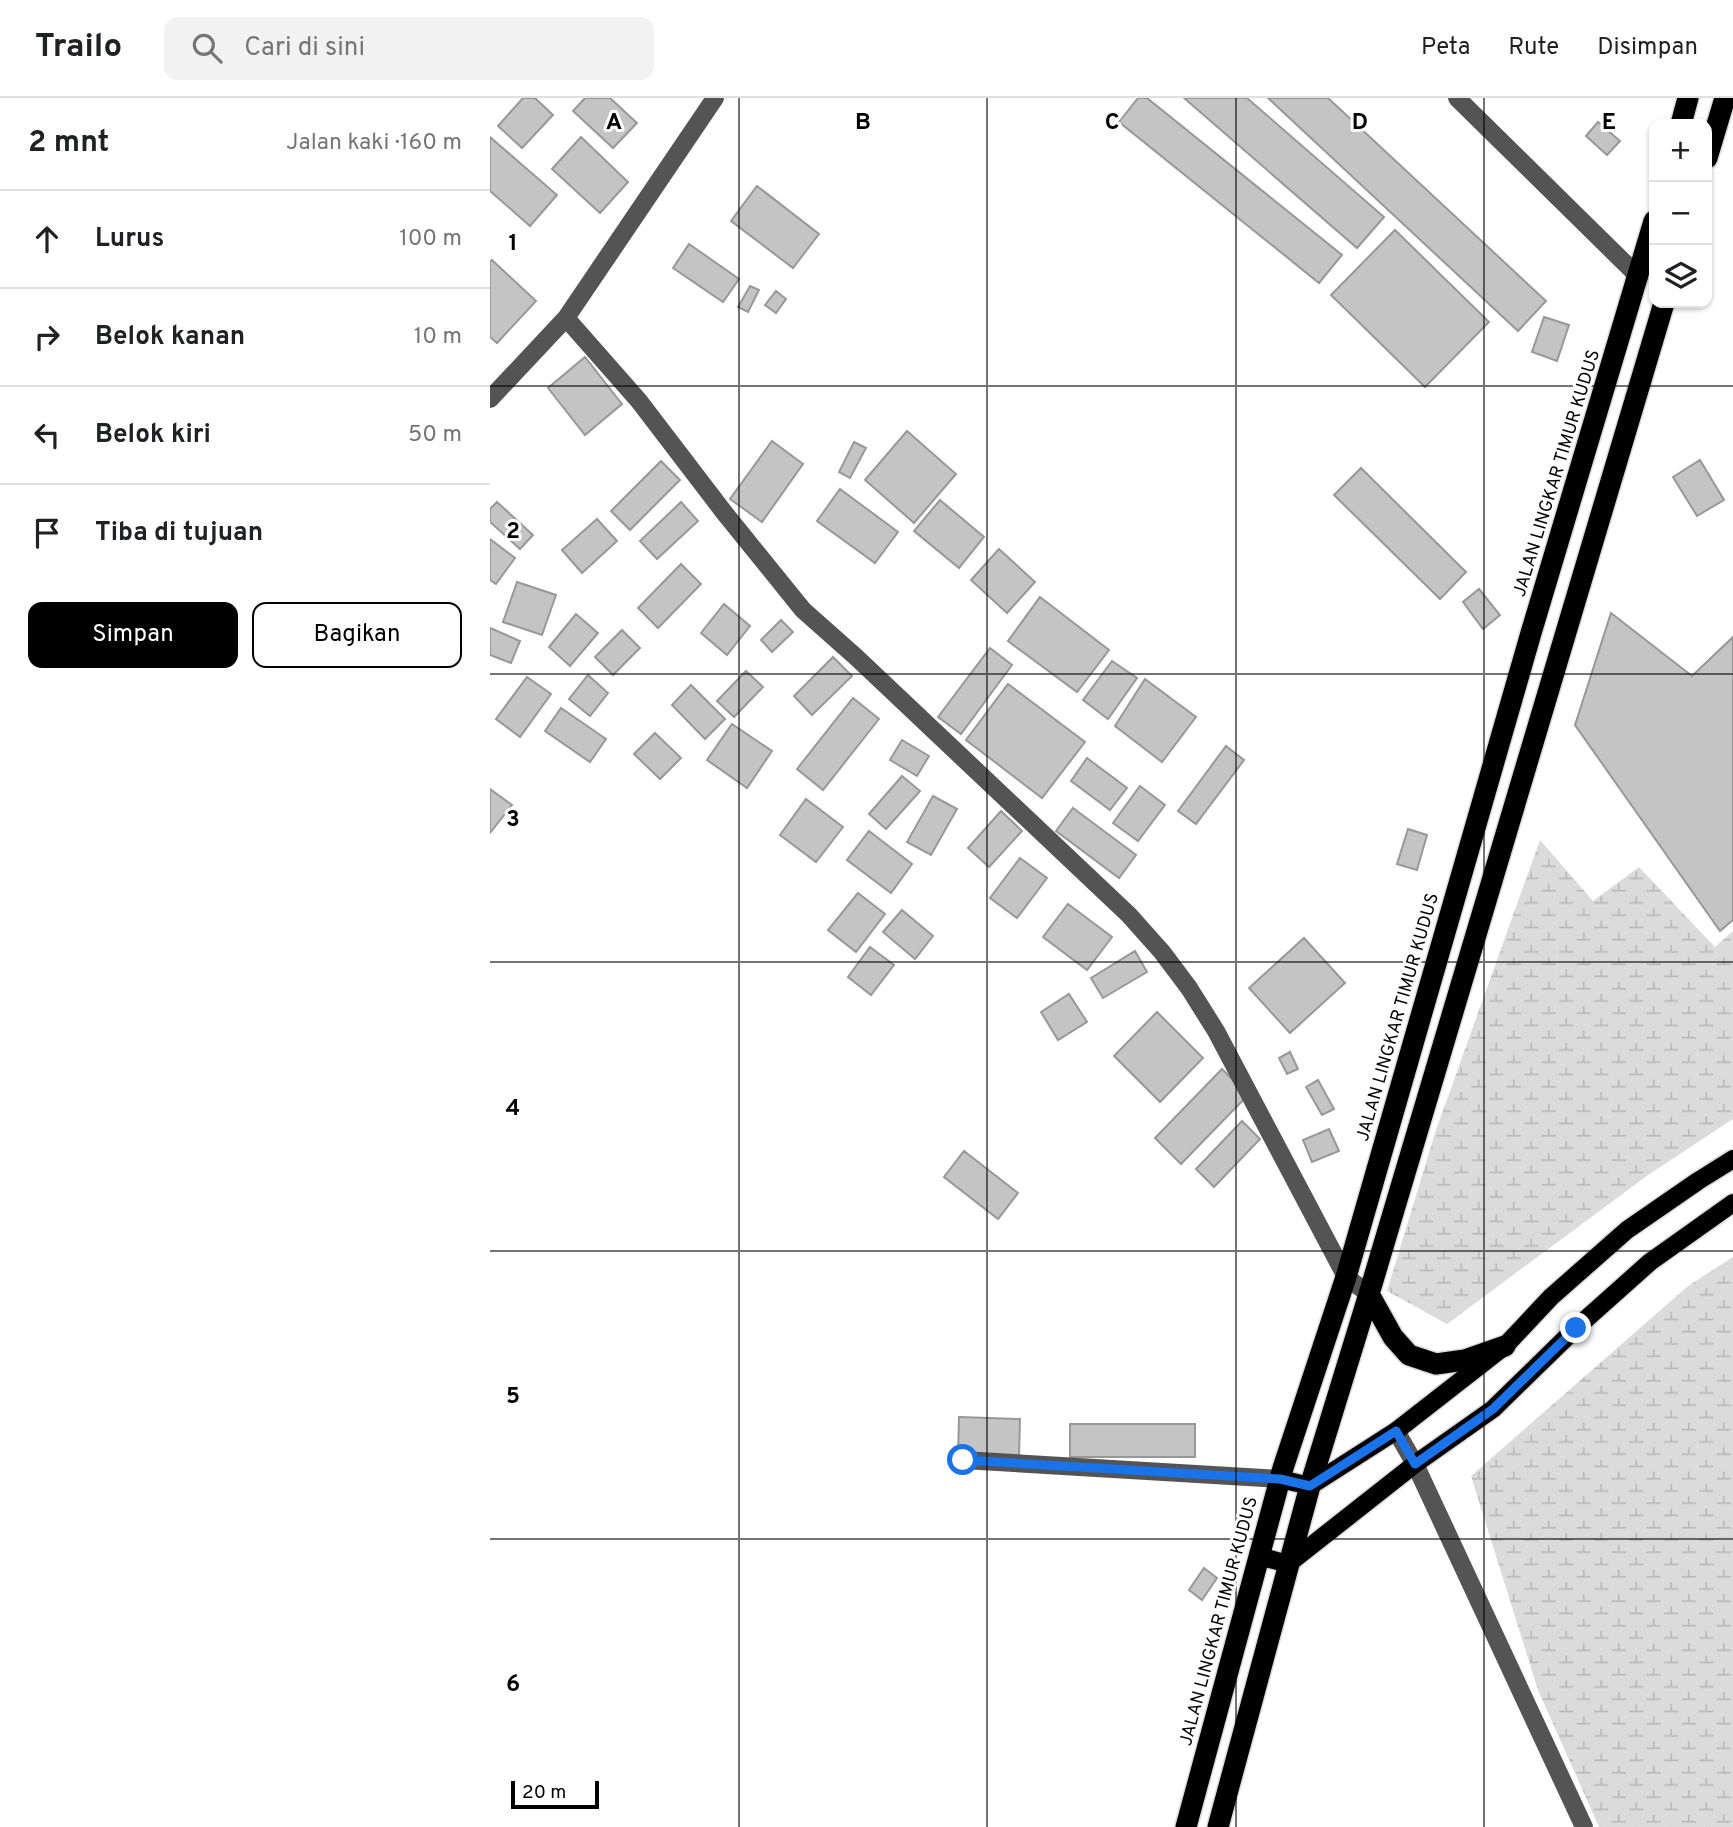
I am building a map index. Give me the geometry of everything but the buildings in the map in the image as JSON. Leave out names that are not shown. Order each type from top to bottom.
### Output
[{"type":"highway","points":[[1682,119],[1688,98]]},
{"type":"highway","points":[[1712,141],[1725,98]]},
{"type":"highway","name":"JALAN LINGKAR TIMUR KUDUS","points":[[1186,1827],[1280,1479],[1346,1277],[1531,633],[1649,239]]},
{"type":"highway","points":[[1218,1827],[1310,1486],[1663,308]]},
{"type":"highway","points":[[1368,1294],[1393,1337],[1409,1355],[1436,1364],[1465,1360],[1505,1346]]},
{"type":"main road","points":[[1280,1479],[1310,1486],[1396,1431],[1505,1346],[1551,1297],[1627,1230],[1733,1160]]},
{"type":"main road","points":[[1259,1556],[1288,1564],[1415,1464],[1493,1409],[1576,1328],[1650,1262],[1733,1203]]},
{"type":"street","points":[[490,399],[566,318],[715,98]]},
{"type":"street","points":[[1457,98],[1639,277]]},
{"type":"street","points":[[566,318],[639,401],[803,610],[1129,915],[1162,952],[1216,1031],[1346,1277],[1368,1294]]},
{"type":"street","points":[[1396,1431],[1415,1464],[1584,1827]]},
{"type":"street","points":[[963,1460],[1280,1479]]},
{"type":"green space","points":[[1540,840],[1593,901],[1639,867],[1715,947],[1733,931],[1733,1119],[1648,1175],[1447,1324],[1387,1291],[1435,1133]]},
{"type":"green space","points":[[1733,1257],[1733,1827],[1599,1827],[1538,1690],[1471,1476],[1688,1286]]},
{"type":"route","points":[[963,1460],[1280,1479],[1310,1486],[1396,1431],[1415,1464],[1493,1409],[1576,1328]]}]
